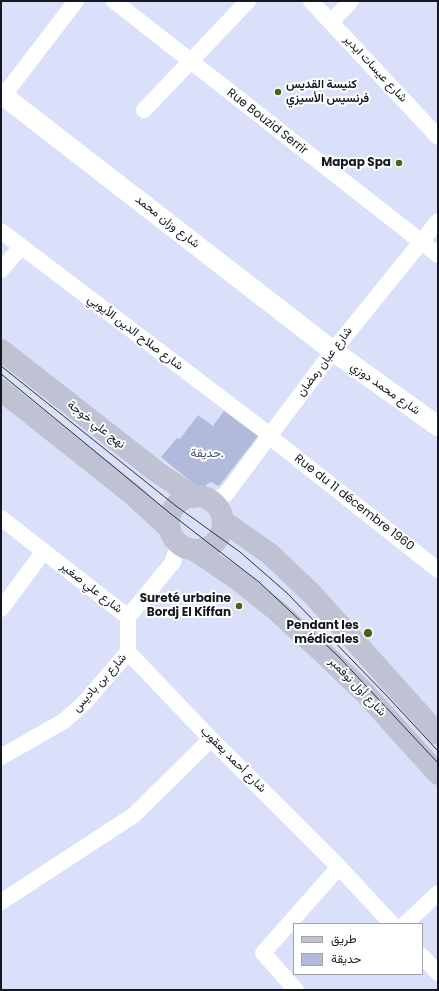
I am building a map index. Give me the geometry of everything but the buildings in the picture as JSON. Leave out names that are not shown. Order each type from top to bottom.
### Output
[{"type":"main road","name":"نهج علي خوجة","points":[[1,350],[156,472],[203,499]]},
{"type":"main road","points":[[1,390],[132,494],[181,541],[210,546],[217,541],[222,533],[223,521],[217,507],[203,499],[186,499],[178,503],[171,514],[169,521],[181,541]]},
{"type":"main road","points":[[223,521],[270,554],[313,595],[438,734]]},
{"type":"main road","name":"شارع أول نوفمبر","points":[[181,541],[237,579],[277,610],[364,692],[438,774]]},
{"type":"street","points":[[2,96],[76,1]]},
{"type":"street","name":"Rue Bouzid Serrir","points":[[114,1],[438,255]]},
{"type":"street","points":[[144,110],[248,1]]},
{"type":"street","name":"شارع عيسات ايدير","points":[[311,1],[438,137]]},
{"type":"street","points":[[331,22],[351,1]]},
{"type":"street","name":"شارع وزان محمد","points":[[2,96],[333,351]]},
{"type":"street","name":"شارع عبان رمضان","points":[[203,499],[226,494],[333,351],[438,221]]},
{"type":"street","name":"شارع صلاح الدين الأيوبي","points":[[1,231],[269,435]]},
{"type":"street","points":[[1,270],[21,247]]},
{"type":"street","name":"شارع محمد دوزي","points":[[333,351],[438,426]]},
{"type":"street","name":"Rue du 11 décembre 1960","points":[[269,435],[438,570]]},
{"type":"street","name":"شارع علي صغير","points":[[1,518],[128,617],[173,562],[181,541]]},
{"type":"street","points":[[1,609],[44,551]]},
{"type":"street","name":"شارع بن باديس","points":[[1,757],[64,721],[85,702],[128,652],[128,617]]},
{"type":"street","name":"شارع أحمد يعقوب","points":[[128,652],[391,923]]},
{"type":"street","points":[[1,902],[134,815],[211,739]]},
{"type":"street","points":[[296,990],[263,953],[338,867]]},
{"type":"street","points":[[406,923],[438,892]]},
{"type":"street","points":[[423,957],[438,973]]},
{"type":"green space","name":"حديقة.","points":[[224,411],[258,436],[219,486],[210,482],[201,490],[161,457],[177,438],[180,439],[198,415],[213,426]]},
{"type":"tram line","points":[[1,366],[176,506],[240,552],[287,593],[438,751]]},
{"type":"tram line","points":[[1,374],[171,514],[259,582],[338,656],[438,763]]},
{"type":"place","name":"كنيسة القديس فرنسيس الأسيزي","points":[[278,92]]},
{"type":"place","name":"Mapap Spa","points":[[399,163]]},
{"type":"place","name":"Sureté urbaine Bordj El Kiffan","points":[[239,606]]},
{"type":"place","name":"Pendant les médicales","points":[[368,633]]}]
